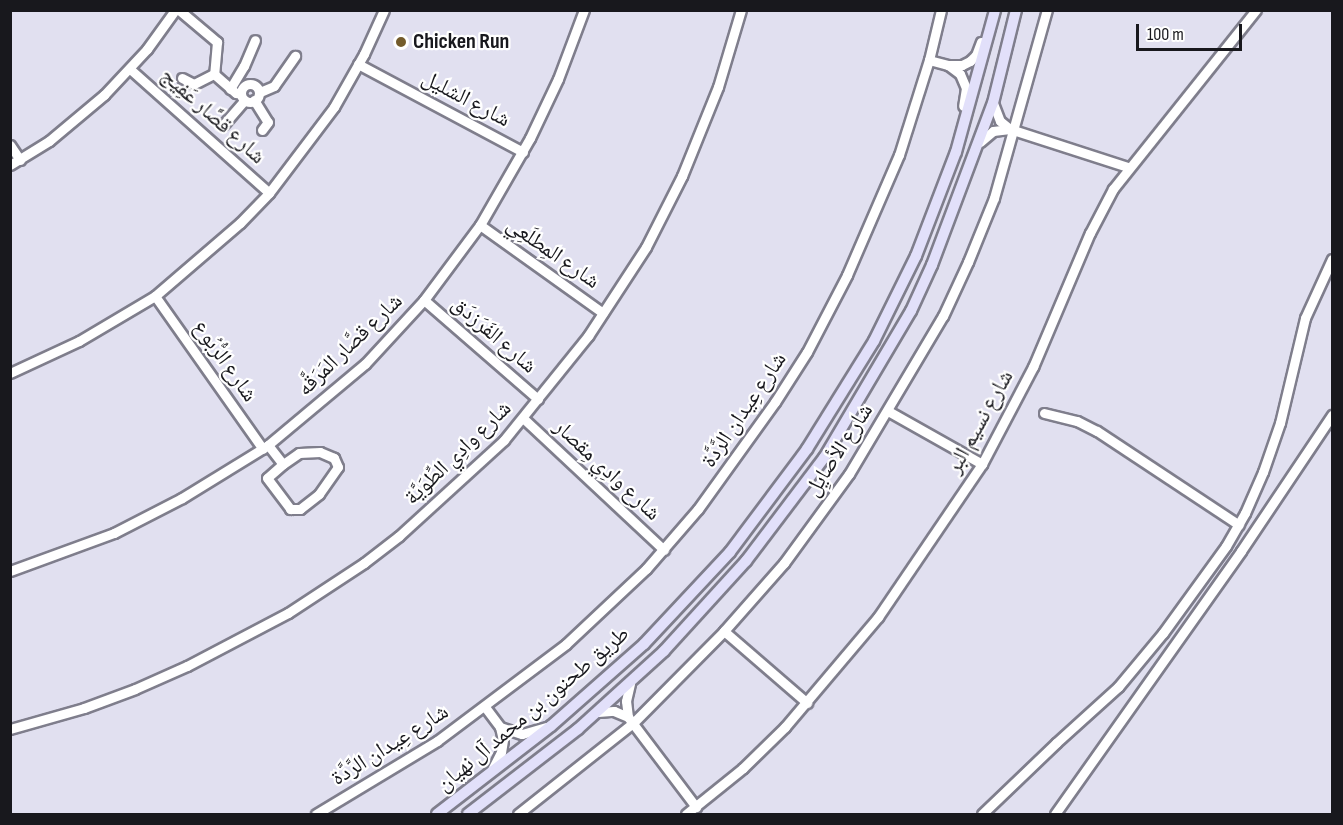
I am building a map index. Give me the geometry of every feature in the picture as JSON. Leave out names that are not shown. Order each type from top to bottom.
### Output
[{"type":"main road","name":"طريق طحنون بن محمد آل نهيان","points":[[437,814],[595,689],[686,602],[730,552],[807,449],[879,330],[916,256],[956,152],[995,10]]},
{"type":"main road","name":"طريق طحنون بن محمد آل نهيان","points":[[468,814],[598,712],[706,608],[824,458],[911,311],[949,225],[993,103],[1016,10]]},
{"type":"street","points":[[10,165],[49,141],[104,95],[130,69],[177,10],[217,42],[214,74]]},
{"type":"street","points":[[10,373],[79,341],[155,296],[210,251],[269,193],[334,107],[384,10]]},
{"type":"street","name":"شارع قصَّار المَرَقَّه","points":[[10,571],[101,538],[139,521],[209,482],[265,447],[365,364],[424,300],[480,225],[523,152],[558,79],[584,10]]},
{"type":"street","name":"شارع وادِي الطِّوَيَّة","points":[[10,729],[84,708],[135,689],[218,651],[288,613],[399,537],[496,448],[523,418],[603,313],[646,247],[682,176],[718,87],[741,10]]},
{"type":"street","name":"شارع عِيدان الرَّدَّة","points":[[316,814],[378,779],[484,707],[566,644],[617,598],[664,550],[698,509],[751,438],[818,332],[878,207],[899,155],[929,60],[940,10]]},
{"type":"street","points":[[948,66],[962,65],[976,55],[991,10]]},
{"type":"street","name":"شارع الأصايِل","points":[[518,814],[631,720],[724,631],[784,563],[835,495],[888,411],[943,316],[968,262],[994,198],[1047,10]]},
{"type":"street","name":"شارع نسيم البر","points":[[686,814],[743,768],[807,703],[878,617],[981,464],[1033,367],[1101,210],[1128,167],[1256,10]]},
{"type":"street","points":[[230,89],[244,66],[255,40]]},
{"type":"street","points":[[223,124],[250,97],[274,86],[295,56]]},
{"type":"street","points":[[929,60],[948,66],[960,74],[966,88],[956,136],[956,152]]},
{"type":"street","name":"شارع الشليل","points":[[358,64],[523,152]]},
{"type":"street","name":"شارع قصَّار عَفِيج","points":[[130,69],[269,193]]},
{"type":"street","points":[[182,78],[194,84],[214,74]]},
{"type":"street","points":[[214,74],[230,89],[250,97],[268,122],[262,130]]},
{"type":"street","points":[[993,103],[996,116],[1012,130]]},
{"type":"street","points":[[980,142],[993,131],[1012,130],[1128,167]]},
{"type":"street","points":[[10,145],[20,160]]},
{"type":"street","name":"شارع المِطلَعِي","points":[[480,225],[603,313]]},
{"type":"street","points":[[982,814],[1128,677],[1206,577],[1239,525],[1272,448],[1305,318],[1332,259]]},
{"type":"street","name":"شارع الرُّبُوع","points":[[155,296],[265,447],[283,464]]},
{"type":"street","name":"شارع الفَرَزدَق","points":[[424,300],[538,399]]},
{"type":"street","points":[[888,411],[981,464]]},
{"type":"street","points":[[1044,413],[1077,422],[1097,431],[1239,525]]},
{"type":"street","points":[[1055,814],[1241,551],[1332,415]]},
{"type":"street","name":"شارع وادِي مِقصار","points":[[523,418],[664,550]]},
{"type":"street","points":[[320,452],[334,458],[338,467],[320,494],[300,509],[290,509],[267,478],[283,464],[299,453],[320,452]]},
{"type":"street","points":[[724,631],[807,703]]},
{"type":"street","points":[[630,683],[626,701],[631,720],[696,807]]},
{"type":"street","points":[[484,707],[500,727],[511,733],[522,734],[551,726]]},
{"type":"street","points":[[598,712],[614,711],[631,720]]},
{"type":"street","points":[[491,772],[502,746],[500,727]]},
{"type":"place","name":"Chicken Run","points":[[401,42]]}]
